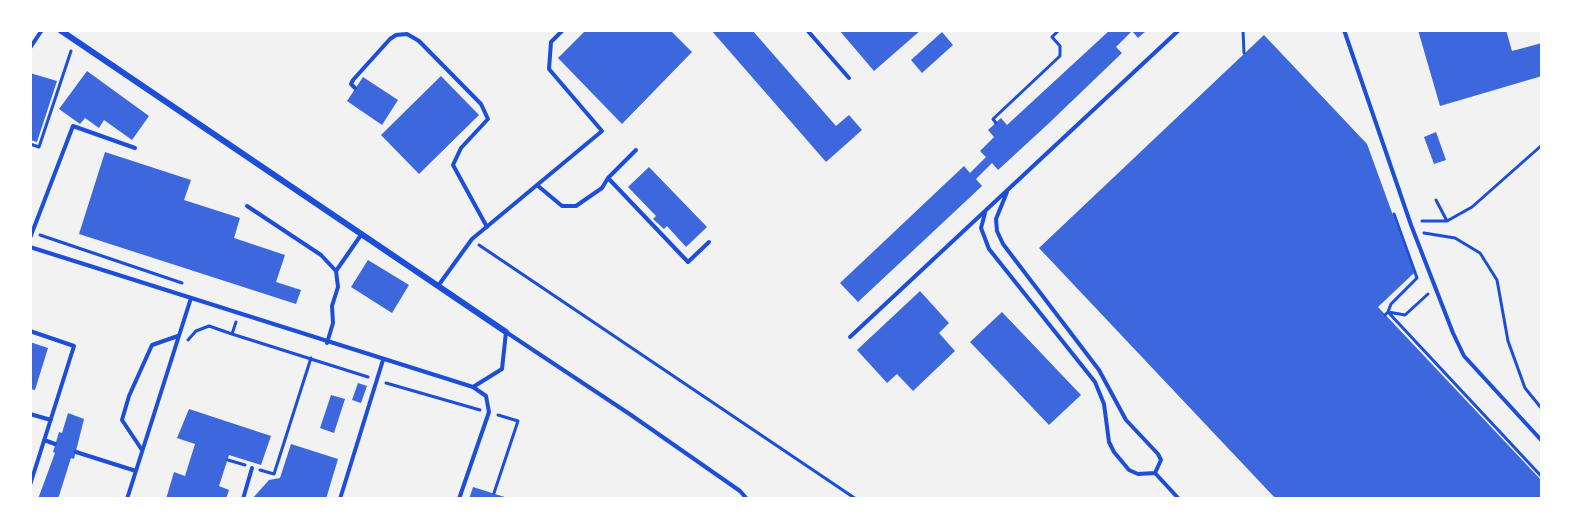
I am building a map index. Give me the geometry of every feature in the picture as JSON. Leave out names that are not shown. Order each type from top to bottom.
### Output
[{"type":"street","points":[[60,30],[506,332]]},
{"type":"lane","points":[[30,48],[42,30]]},
{"type":"lane","points":[[438,286],[472,239],[602,131],[549,69],[551,42],[563,30]]},
{"type":"lane","points":[[807,30],[849,78]]},
{"type":"lane","points":[[850,337],[1179,30]]},
{"type":"lane","points":[[1344,30],[1414,231],[1464,356],[1542,441]]},
{"type":"lane","points":[[355,88],[351,84],[353,80],[390,39],[396,35],[407,34],[419,41],[481,104],[488,119],[461,148],[453,165],[486,227]]},
{"type":"lane","points":[[30,238],[73,126],[135,148]]},
{"type":"lane","points":[[537,185],[562,206],[572,207],[603,188],[608,178],[636,150]]},
{"type":"lane","points":[[608,178],[688,262],[709,242]]},
{"type":"lane","points":[[1007,192],[996,219],[1000,238],[1099,370],[1126,420],[1158,454],[1161,460],[1155,473]]},
{"type":"lane","points":[[247,206],[321,255],[336,271],[338,287],[332,306],[333,323],[327,343]]},
{"type":"lane","points":[[985,213],[981,228],[989,249],[1095,382],[1104,404],[1108,442],[1114,452],[1129,470],[1138,474],[1155,473]]},
{"type":"lane","points":[[336,271],[362,234]]},
{"type":"lane","points":[[30,247],[327,343],[473,387],[486,396],[489,412],[459,499]]},
{"type":"lane","points":[[127,499],[191,298]]},
{"type":"lane","points":[[30,331],[74,346],[30,485]]},
{"type":"lane","points":[[473,387],[502,369],[506,332],[631,415],[740,491],[747,499]]},
{"type":"lane","points":[[142,450],[122,420],[129,396],[152,345],[179,336]]},
{"type":"lane","points":[[340,499],[383,360]]},
{"type":"lane","points":[[30,414],[51,420]]},
{"type":"lane","points":[[44,440],[55,444]]},
{"type":"lane","points":[[76,452],[136,471]]},
{"type":"lane","points":[[243,499],[252,468]]},
{"type":"lane","points":[[1155,473],[1179,499]]},
{"type":"path","points":[[996,123],[993,119],[1060,56],[1060,46],[1052,37],[1059,30]]},
{"type":"path","points":[[1243,30],[1244,53]]},
{"type":"path","points":[[30,144],[39,147],[72,51],[62,45]]},
{"type":"path","points":[[1422,221],[1447,221],[1472,207],[1542,145]]},
{"type":"path","points":[[1436,200],[1447,221]]},
{"type":"path","points":[[1386,314],[1391,304],[1417,278],[1394,214]]},
{"type":"path","points":[[1414,231],[1455,238],[1480,253],[1497,280],[1508,341],[1525,388],[1542,409]]},
{"type":"path","points":[[472,239],[856,499]]},
{"type":"path","points":[[1386,314],[1406,315],[1428,295],[1428,290]]},
{"type":"path","points":[[1386,314],[1542,477]]},
{"type":"path","points":[[232,334],[377,380],[518,421],[494,493]]},
{"type":"path","points":[[228,460],[274,474],[311,358]]},
{"type":"building","points":[[586,30],[670,30],[692,52],[622,124],[558,58]]},
{"type":"building","points":[[711,30],[752,30],[836,126],[849,115],[862,130],[826,162]]},
{"type":"building","points":[[839,30],[921,30],[874,71]]},
{"type":"building","points":[[1110,30],[1147,30],[1138,38],[1132,31],[1116,47],[1122,53],[998,170],[992,163],[976,179],[982,186],[858,302],[840,283],[964,166],[970,173],[986,157],[980,151],[994,137],[988,130],[1001,118],[1007,125]]},
{"type":"building","points":[[1418,30],[1506,30],[1512,51],[1542,43],[1542,76],[1440,106]]},
{"type":"building","points":[[942,32],[953,45],[922,73],[911,60]]},
{"type":"building","points":[[1264,35],[1367,144],[1414,273],[1378,307],[1542,481],[1542,499],[1276,499],[1039,248]]},
{"type":"building","points":[[87,71],[149,116],[132,140],[104,120],[99,128],[85,118],[80,124],[59,109]]},
{"type":"building","points":[[30,73],[57,81],[37,142],[30,140]]},
{"type":"building","points":[[441,76],[479,115],[419,174],[381,135]]},
{"type":"building","points":[[363,77],[398,100],[382,125],[347,101]]},
{"type":"building","points":[[1436,132],[1446,160],[1434,164],[1424,137]]},
{"type":"building","points":[[105,152],[191,180],[184,200],[240,218],[234,238],[285,255],[276,282],[301,290],[296,304],[79,234]]},
{"type":"building","points":[[649,167],[707,227],[686,247],[667,226],[664,229],[653,219],[656,216],[628,187]]},
{"type":"building","points":[[368,260],[409,285],[392,313],[351,287]]},
{"type":"building","points":[[920,291],[949,323],[939,333],[955,351],[913,391],[897,374],[887,383],[857,350]]},
{"type":"building","points":[[1002,312],[1081,395],[1049,425],[970,342]]},
{"type":"building","points":[[30,342],[48,348],[35,390],[30,389]]},
{"type":"building","points":[[358,383],[367,386],[361,403],[352,400]]},
{"type":"building","points":[[331,395],[345,399],[334,433],[320,428]]},
{"type":"building","points":[[189,409],[271,436],[261,465],[229,455],[219,486],[229,490],[226,499],[166,499],[174,472],[185,476],[195,444],[177,438]]},
{"type":"building","points":[[68,413],[84,419],[74,459],[71,458],[58,499],[38,499],[55,453],[53,452],[59,432],[62,433]]},
{"type":"building","points":[[291,444],[338,459],[326,499],[252,499],[269,480],[280,478]]},
{"type":"building","points":[[473,487],[511,499],[469,499]]}]
